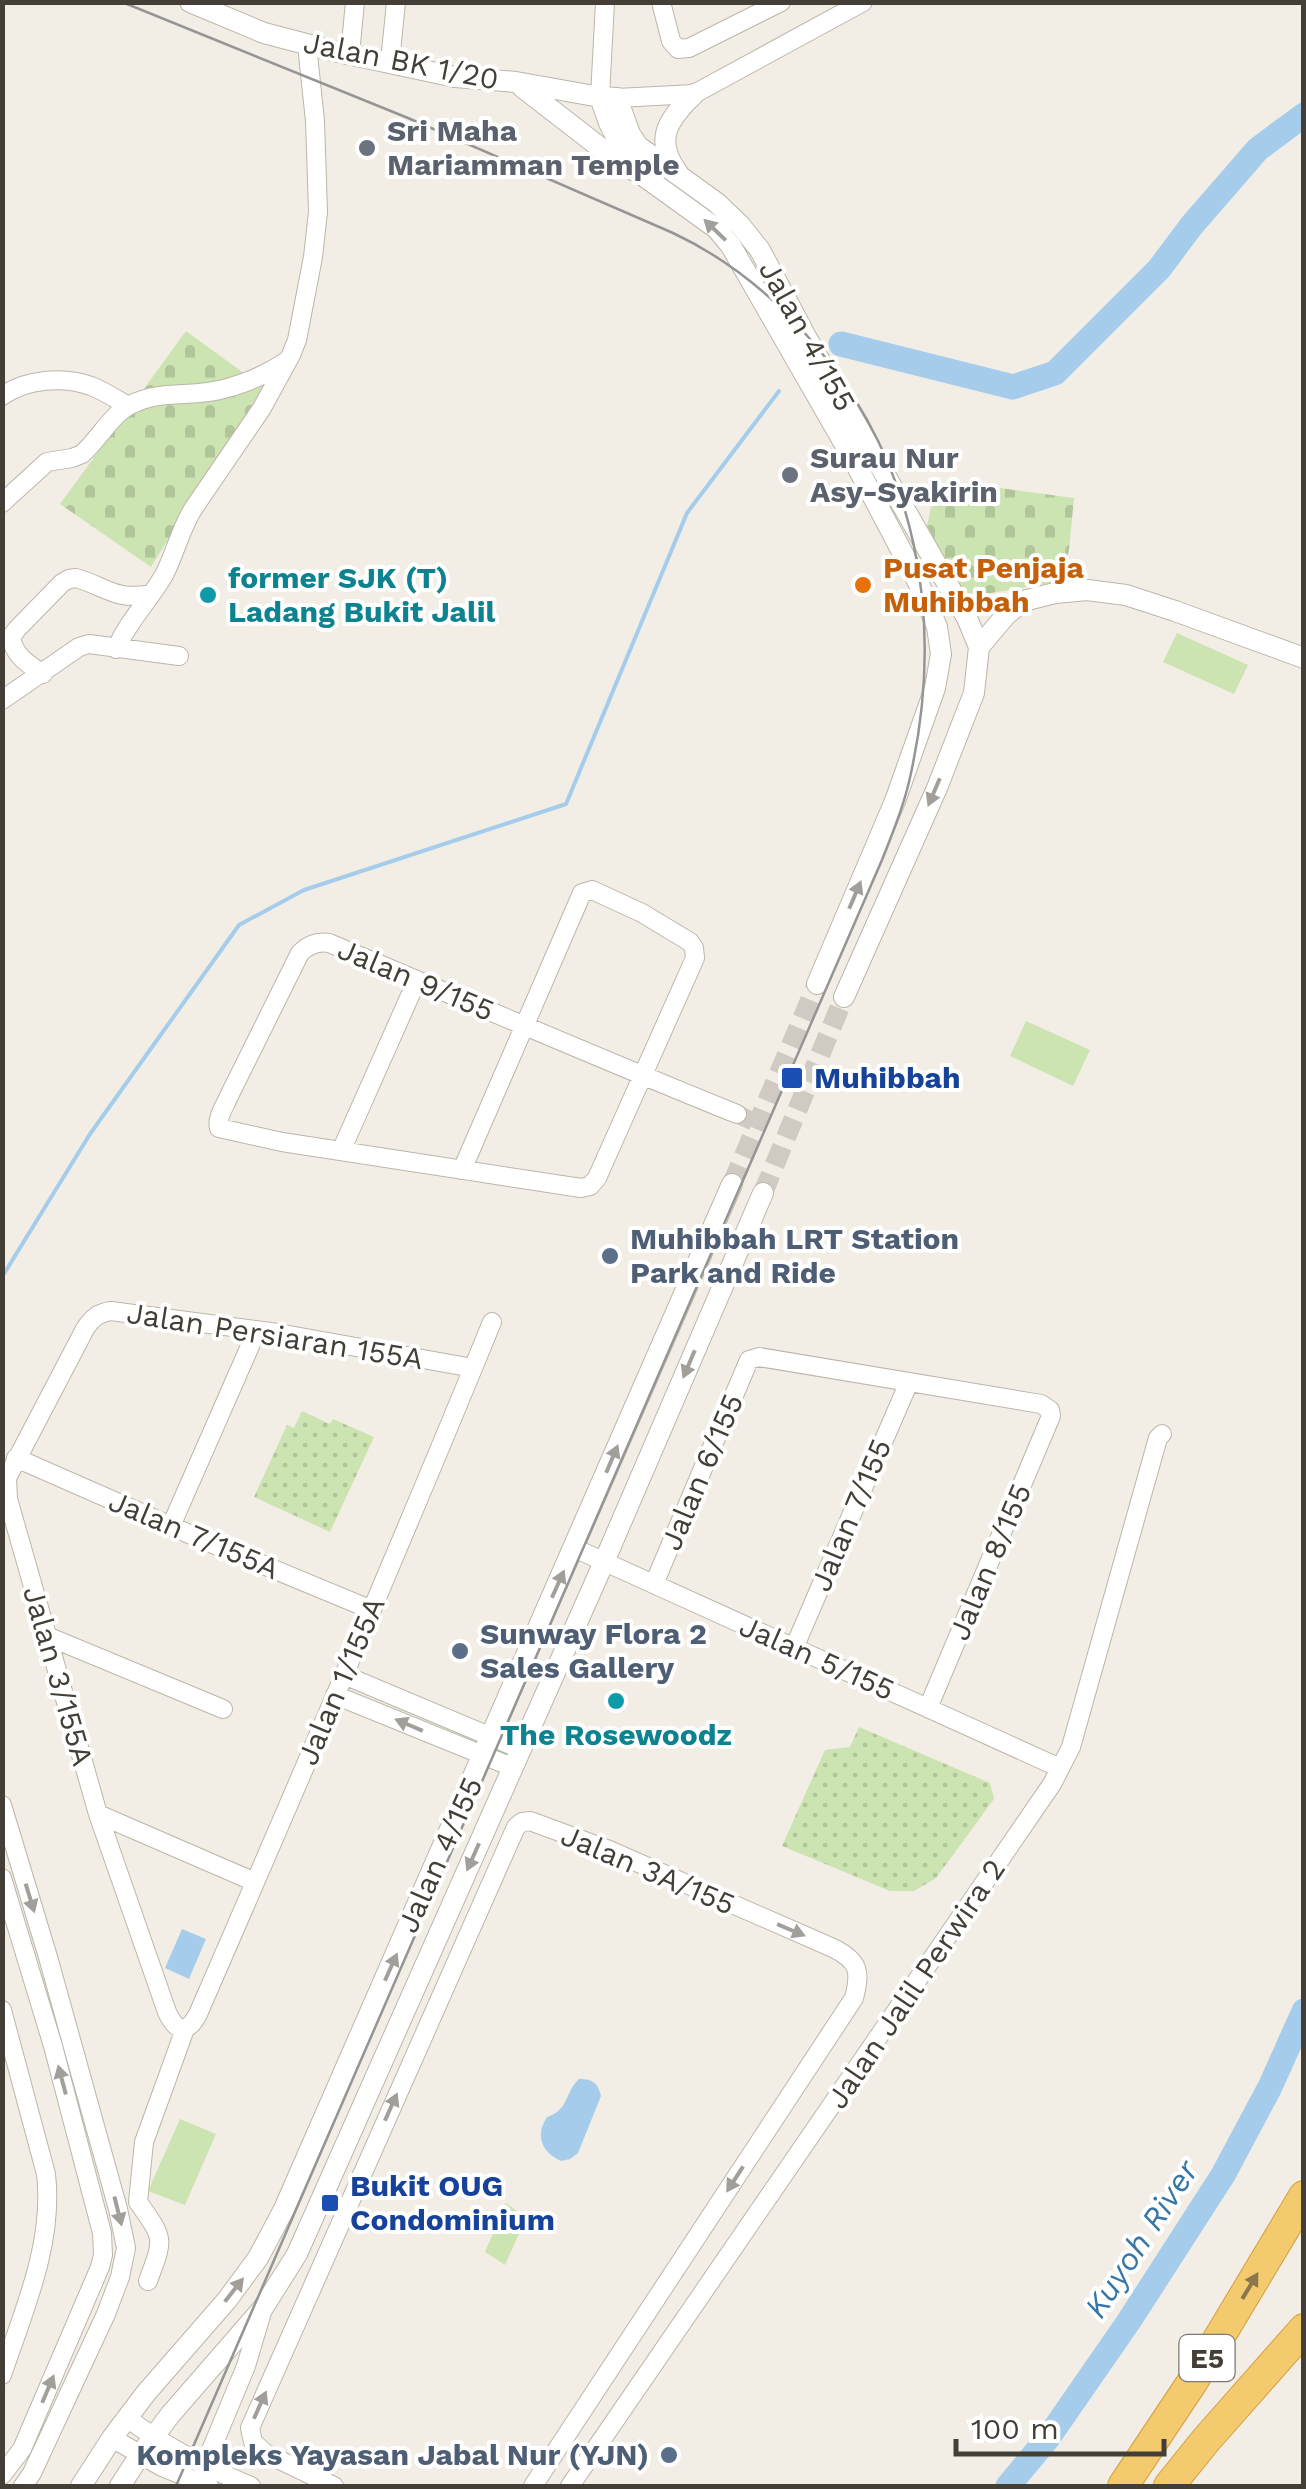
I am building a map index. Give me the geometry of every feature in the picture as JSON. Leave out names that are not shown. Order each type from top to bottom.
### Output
[{"type":"highway","name":"E5","points":[[1123,2486],[1193,2382],[1304,2196]]},
{"type":"highway","name":"E5","points":[[1169,2486],[1304,2329]]},
{"type":"street","name":"Jalan BK 1/20","points":[[190,2],[264,33],[307,45],[455,77],[516,82],[608,98]]},
{"type":"street","points":[[350,54],[356,2]]},
{"type":"street","points":[[390,62],[396,2]]},
{"type":"street","points":[[604,2],[608,98],[694,94]]},
{"type":"street","points":[[660,2],[671,41],[678,48],[689,48],[781,2]]},
{"type":"street","points":[[682,178],[666,157],[672,115],[694,94],[863,2]]},
{"type":"street","points":[[116,649],[170,562],[184,525],[262,408],[297,340],[316,238],[315,121],[307,45]]},
{"type":"street","points":[[516,82],[614,159],[646,177]]},
{"type":"street","name":"Jalan 4/155","points":[[608,98],[609,123],[646,177],[717,229],[731,246],[852,456],[920,586],[937,627],[940,654],[935,688],[895,801],[817,984]]},
{"type":"street","name":"Jalan 4/155","points":[[608,98],[638,146],[717,203],[760,250],[967,618],[978,647]]},
{"type":"street","points":[[2,503],[47,462],[82,454],[128,406],[148,397],[221,390],[289,359]]},
{"type":"street","points":[[2,396],[32,382],[77,383],[91,386],[128,406]]},
{"type":"street","points":[[42,674],[18,655],[11,637],[62,583],[76,578],[116,595],[150,594]]},
{"type":"street","points":[[844,997],[974,693],[978,647],[1023,602],[1087,590],[1126,596],[1304,658]]},
{"type":"street","points":[[2,700],[89,644],[178,656]]},
{"type":"street","points":[[462,1170],[586,890],[626,905],[684,936],[694,948],[696,958],[643,1075]]},
{"type":"street","name":"Jalan 9/155","points":[[643,1075],[590,1186],[572,1188],[341,1151],[222,1130],[218,1124],[300,954],[316,943],[329,943],[737,1114]]},
{"type":"street","points":[[341,1151],[417,980]]},
{"type":"street","name":"Jalan 4/155","points":[[81,2486],[126,2418],[258,2258],[300,2174],[732,1184]]},
{"type":"street","name":"Jalan 4/155","points":[[120,2486],[153,2437],[263,2308],[297,2254],[763,1193]]},
{"type":"street","name":"Jalan Persiaran 155A","points":[[84,1329],[92,1318],[111,1311],[257,1330],[473,1368]]},
{"type":"street","name":"Jalan 1/155A","points":[[148,2281],[162,2246],[160,2233],[138,2202],[144,2142],[182,2028],[193,2024],[256,1882],[492,1322]]},
{"type":"street","name":"Jalan 3/155A","points":[[84,1329],[7,1478],[8,1500],[98,1814],[167,2012],[171,2021],[182,2028]]},
{"type":"street","points":[[171,1526],[257,1330]]},
{"type":"street","name":"Jalan 6/155","points":[[654,1584],[750,1360],[759,1357],[909,1382]]},
{"type":"street","name":"Jalan 8/155","points":[[909,1382],[1041,1404],[1050,1410],[1051,1416],[928,1708]]},
{"type":"street","name":"Jalan 7/155","points":[[794,1648],[909,1382]]},
{"type":"street","name":"Jalan Jalil Perwira 2","points":[[570,2486],[1052,1784],[1071,1747],[1162,1434]]},
{"type":"street","name":"Jalan 7/155A","points":[[16,1458],[372,1610]]},
{"type":"street","name":"Jalan 5/155","points":[[574,1548],[1060,1768]]},
{"type":"street","points":[[47,1636],[223,1709]]},
{"type":"street","points":[[344,1675],[516,1758]]},
{"type":"street","points":[[335,1695],[487,1746]]},
{"type":"street","points":[[2,1805],[48,1957],[126,2248],[106,2314],[32,2473],[22,2486]]},
{"type":"street","points":[[98,1814],[256,1882]]},
{"type":"street","name":"Jalan 3A/155","points":[[334,2486],[265,2453],[253,2442],[250,2428],[516,1827],[530,1821],[609,1850],[833,1948],[856,1966],[858,1981],[854,1998],[533,2486]]},
{"type":"street","points":[[2,1878],[53,2046],[102,2233],[103,2256],[22,2449],[2,2474]]},
{"type":"street","points":[[2,2010],[48,2187],[39,2266],[2,2374]]},
{"type":"street","points":[[204,2467],[246,2366],[263,2308]]},
{"type":"street","points":[[126,2418],[204,2467],[251,2486]]},
{"type":"street","points":[[112,2438],[210,2486]]},
{"type":"green space","points":[[186,331],[263,387],[151,567],[60,504]]},
{"type":"green space","points":[[978,485],[1074,498],[1062,581],[974,596],[963,592],[927,526],[931,507]]},
{"type":"green space","points":[[1177,633],[1248,665],[1234,694],[1163,662]]},
{"type":"green space","points":[[1026,1021],[1090,1050],[1073,1086],[1010,1056]]},
{"type":"green space","points":[[302,1411],[330,1424],[333,1419],[374,1437],[330,1532],[254,1497],[287,1425],[294,1428]]},
{"type":"green space","points":[[859,1727],[990,1783],[994,1799],[936,1878],[914,1891],[890,1891],[782,1846],[825,1750],[850,1747]]},
{"type":"green space","points":[[180,2119],[216,2134],[185,2205],[148,2191]]},
{"type":"green space","points":[[506,2203],[526,2218],[505,2265],[485,2252]]},
{"type":"water","points":[[182,1929],[206,1939],[189,1979],[165,1968]]},
{"type":"water","points":[[579,2079],[594,2083],[601,2096],[578,2153],[561,2161],[545,2148],[541,2130],[547,2117],[560,2110]]},
{"type":"waterway","points":[[841,344],[1013,387],[1055,373],[1159,269],[1258,149],[1304,115]]},
{"type":"waterway","points":[[2,1277],[90,1134],[239,925],[304,890],[566,804],[687,513],[779,391]]},
{"type":"waterway","name":"Kuyoh River","points":[[1008,2486],[1048,2438],[1129,2321],[1223,2175],[1270,2087],[1304,2011]]},
{"type":"tunnel","points":[[732,1184],[817,984]]},
{"type":"tunnel","points":[[763,1193],[844,997]]},
{"type":"tunnel","points":[[737,1114],[758,1124]]},
{"type":"tram line","points":[[122,2],[408,118],[673,233],[747,279],[810,339],[846,386],[876,436],[898,489],[913,543],[922,599],[925,657],[911,773],[882,860],[176,2486]]},
{"type":"place","name":"Sri Maha Mariamman Temple","points":[[367,148]]},
{"type":"place","name":"Surau Nur Asy-Syakirin","points":[[790,475]]},
{"type":"place","name":"Pusat Penjaja Muhibbah","points":[[863,585]]},
{"type":"place","name":"former SJK (T) Ladang Bukit Jalil","points":[[208,595]]},
{"type":"place","name":"Muhibbah","points":[[792,1078]]},
{"type":"place","name":"Muhibbah LRT Station Park and Ride","points":[[610,1256]]},
{"type":"place","name":"Sunway Flora 2 Sales Gallery","points":[[460,1651]]},
{"type":"place","name":"The Rosewoodz","points":[[616,1701]]},
{"type":"place","name":"Bukit OUG Condominium","points":[[330,2203]]},
{"type":"place","name":"Kompleks Yayasan Jabal Nur (YJN)","points":[[669,2455]]}]
